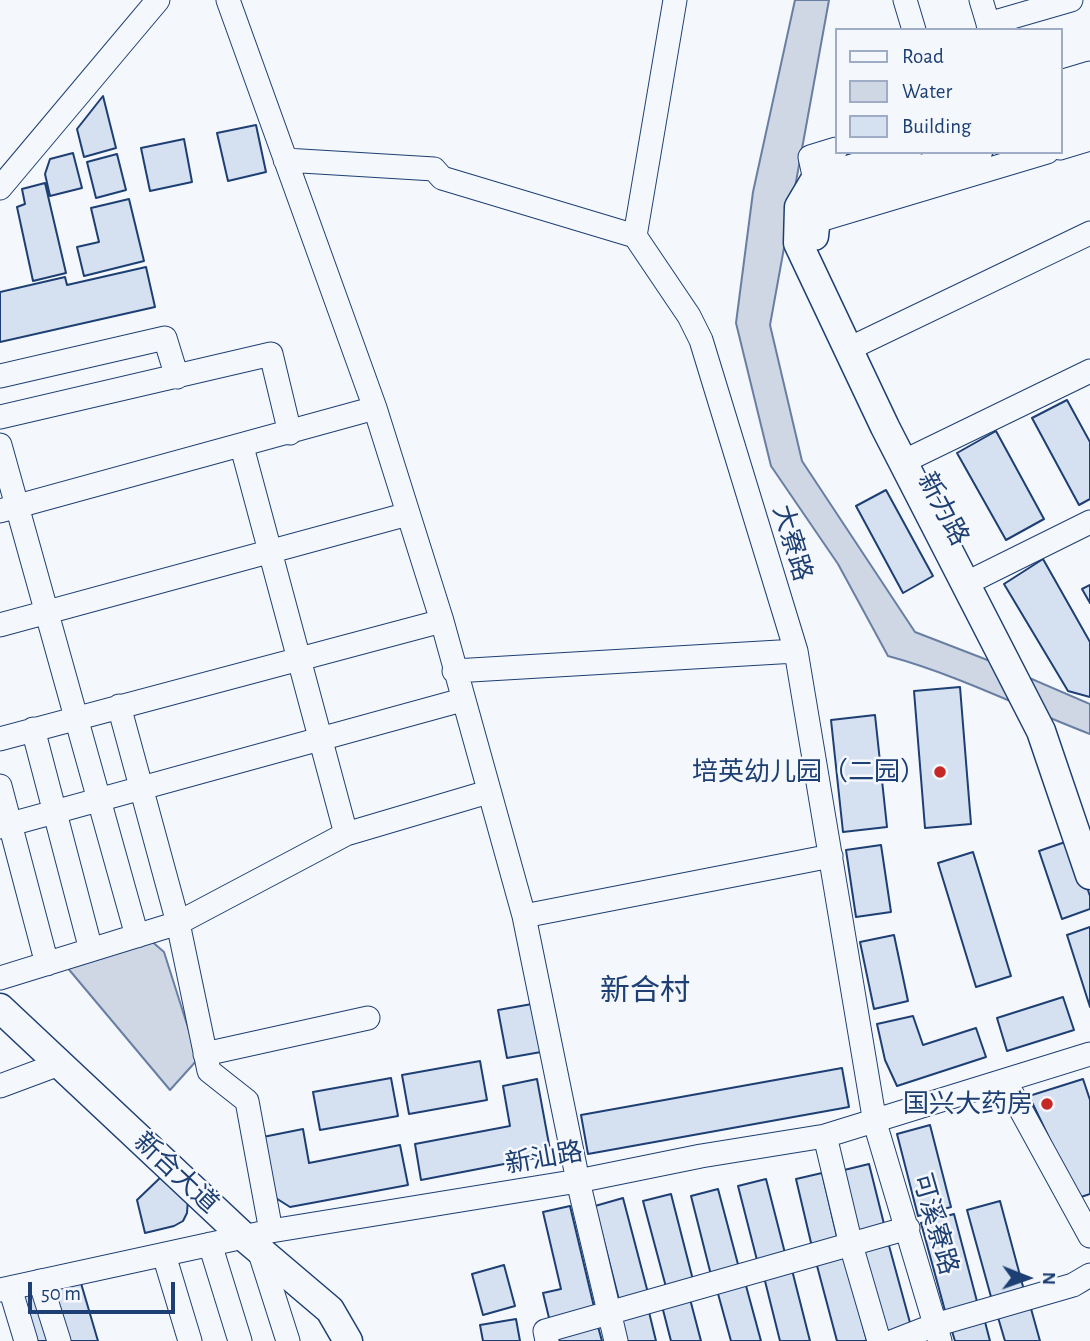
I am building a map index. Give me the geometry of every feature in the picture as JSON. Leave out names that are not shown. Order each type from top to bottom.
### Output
[{"type":"main road","points":[[1062,104],[1090,96]]},
{"type":"main road","points":[[1062,126],[1090,117]]},
{"type":"main road","points":[[902,154],[823,188],[799,207],[796,222],[798,243],[818,270],[885,427],[1013,657]]},
{"type":"main road","points":[[823,188],[969,154]]},
{"type":"main road","points":[[813,222],[823,188]]},
{"type":"main road","name":"新力路","points":[[813,222],[818,270],[979,577],[1013,657],[1052,734],[1090,824]]},
{"type":"main road","points":[[1052,734],[1090,875]]},
{"type":"main road","name":"新合大道","points":[[0,1008],[59,1064],[258,1239],[330,1310],[348,1341]]},
{"type":"street","points":[[0,188],[158,0]]},
{"type":"street","points":[[228,0],[375,408],[442,621],[524,916],[578,1181],[615,1341]]},
{"type":"street","points":[[285,160],[433,169],[442,178],[635,236],[675,0]]},
{"type":"street","points":[[905,0],[913,28]]},
{"type":"street","points":[[981,0],[989,27],[1071,0]]},
{"type":"street","points":[[1062,81],[1090,73]]},
{"type":"street","points":[[1062,147],[1090,139]]},
{"type":"street","points":[[823,188],[810,157],[834,150]]},
{"type":"street","points":[[813,222],[1040,154]]},
{"type":"street","points":[[859,344],[1090,233]]},
{"type":"street","name":"大寮路","points":[[635,236],[690,316],[701,340],[796,651],[875,1123]]},
{"type":"street","points":[[0,376],[165,338],[177,377]]},
{"type":"street","points":[[0,417],[271,354],[290,433]]},
{"type":"street","points":[[915,456],[1090,371]]},
{"type":"street","points":[[8,508],[242,447],[375,408]]},
{"type":"street","points":[[0,445],[8,508],[47,613],[137,936]]},
{"type":"street","points":[[242,447],[346,834]]},
{"type":"street","points":[[0,625],[408,514]]},
{"type":"street","points":[[979,577],[1090,522]]},
{"type":"street","points":[[0,739],[442,621]]},
{"type":"street","points":[[454,671],[796,651]]},
{"type":"street","points":[[5,826],[462,700]]},
{"type":"street","points":[[119,706],[178,923],[209,1071],[247,1101],[258,1239],[288,1341]]},
{"type":"street","points":[[33,729],[91,950]]},
{"type":"street","points":[[0,786],[5,826],[47,964]]},
{"type":"street","points":[[0,978],[178,923],[346,834],[488,792]]},
{"type":"street","points":[[524,916],[831,856]]},
{"type":"street","points":[[205,1054],[368,1018]]},
{"type":"street","name":"新汕路","points":[[5,1289],[210,1244],[258,1239],[701,1156],[825,1136],[875,1123],[1090,1054]]},
{"type":"street","points":[[0,1086],[59,1064]]},
{"type":"street","points":[[1005,1082],[1090,1236]]},
{"type":"street","name":"可溪寮路","points":[[875,1123],[938,1333]]},
{"type":"street","points":[[825,1136],[879,1341]]},
{"type":"street","points":[[546,1336],[609,1314],[908,1228]]},
{"type":"street","points":[[210,1244],[240,1341]]},
{"type":"street","points":[[164,1255],[190,1341]]},
{"type":"street","points":[[894,1341],[938,1333],[1073,1285],[1090,1275]]},
{"type":"street","points":[[40,1281],[59,1341]]},
{"type":"street","points":[[5,1289],[26,1341]]},
{"type":"water","points":[[795,0],[829,0],[770,325],[802,461],[915,632],[1090,704],[1090,734],[965,682],[888,656],[838,564],[771,466],[736,323],[753,192]]},
{"type":"water","points":[[149,939],[164,952],[198,1059],[170,1090],[66,966]]},
{"type":"building","points":[[103,96],[116,148],[84,157],[77,129]]},
{"type":"building","points":[[256,125],[266,172],[228,181],[217,133]]},
{"type":"building","points":[[184,139],[192,182],[150,191],[141,148]]},
{"type":"building","points":[[73,153],[82,188],[50,196],[45,174],[50,159]]},
{"type":"building","points":[[117,154],[126,190],[96,198],[87,162]]},
{"type":"building","points":[[45,183],[66,273],[33,281],[17,207],[25,204],[22,189]]},
{"type":"building","points":[[129,199],[144,261],[84,276],[77,247],[99,242],[91,208]]},
{"type":"building","points":[[146,267],[155,307],[0,342],[0,292],[65,277],[67,285]]},
{"type":"building","points":[[1067,400],[1090,442],[1090,499],[1079,505],[1032,418]]},
{"type":"building","points":[[996,431],[1044,519],[1006,540],[957,453]]},
{"type":"building","points":[[886,490],[933,576],[903,593],[856,506]]},
{"type":"building","points":[[1043,559],[1090,642],[1090,697],[1068,691],[1004,584]]},
{"type":"building","points":[[1090,585],[1090,603],[1082,589]]},
{"type":"building","points":[[960,687],[971,824],[925,828],[914,691]]},
{"type":"building","points":[[875,715],[887,827],[843,832],[831,720]]},
{"type":"building","points":[[1071,840],[1090,896],[1090,909],[1062,919],[1039,851]]},
{"type":"building","points":[[881,845],[891,912],[856,917],[846,850]]},
{"type":"building","points":[[973,852],[1011,976],[976,987],[938,863]]},
{"type":"building","points":[[1090,927],[1090,1007],[1067,935]]},
{"type":"building","points":[[894,935],[908,1001],[874,1009],[860,942]]},
{"type":"building","points":[[1063,997],[1074,1030],[1007,1051],[997,1018]]},
{"type":"building","points":[[532,1004],[541,1052],[507,1058],[498,1010]]},
{"type":"building","points":[[913,1016],[923,1045],[976,1028],[986,1057],[897,1086],[885,1060],[877,1024]]},
{"type":"building","points":[[480,1061],[487,1100],[409,1114],[402,1075]]},
{"type":"building","points":[[842,1068],[849,1107],[588,1154],[581,1115]]},
{"type":"building","points":[[391,1078],[398,1116],[320,1130],[313,1092]]},
{"type":"building","points":[[537,1079],[551,1155],[421,1180],[415,1144],[510,1126],[503,1086]]},
{"type":"building","points":[[1083,1079],[1090,1100],[1090,1194],[1078,1198],[1029,1096]]},
{"type":"building","points":[[930,1125],[951,1207],[918,1216],[897,1134]]},
{"type":"building","points":[[303,1129],[309,1163],[400,1145],[408,1185],[290,1207],[271,1195],[263,1137]]},
{"type":"building","points":[[869,1164],[885,1228],[857,1235],[840,1171]]},
{"type":"building","points":[[822,1173],[838,1241],[812,1247],[796,1179]]},
{"type":"building","points":[[162,1176],[188,1199],[187,1213],[183,1221],[174,1226],[145,1233],[137,1200]]},
{"type":"building","points":[[766,1179],[786,1257],[758,1264],[738,1186]]},
{"type":"building","points":[[718,1189],[739,1268],[711,1275],[691,1196]]},
{"type":"building","points":[[671,1194],[693,1280],[666,1287],[643,1201]]},
{"type":"building","points":[[623,1198],[648,1293],[619,1300],[595,1206]]},
{"type":"building","points":[[1000,1201],[1025,1294],[993,1304],[967,1210]]},
{"type":"building","points":[[570,1206],[595,1311],[550,1322],[543,1293],[561,1289],[543,1212]]},
{"type":"building","points":[[954,1214],[979,1309],[947,1318],[921,1223]]},
{"type":"building","points":[[888,1242],[912,1330],[883,1337],[860,1249]]},
{"type":"building","points":[[844,1255],[867,1341],[837,1341],[816,1262]]},
{"type":"building","points":[[504,1265],[515,1306],[483,1315],[472,1274]]},
{"type":"building","points":[[792,1270],[810,1341],[780,1341],[764,1277]]},
{"type":"building","points":[[78,1273],[98,1341],[19,1341],[4,1289]]},
{"type":"building","points":[[745,1282],[761,1341],[731,1341],[717,1290]]},
{"type":"building","points":[[690,1299],[701,1341],[671,1341],[662,1306]]},
{"type":"building","points":[[1030,1305],[1040,1341],[1005,1341],[997,1314]]},
{"type":"building","points":[[649,1312],[656,1341],[626,1341],[620,1319]]},
{"type":"building","points":[[984,1318],[990,1341],[955,1341],[951,1328]]},
{"type":"building","points":[[516,1319],[520,1341],[483,1341],[480,1325]]},
{"type":"building","points":[[597,1323],[602,1341],[553,1341]]},
{"type":"place","name":"培英幼儿园（二园）","points":[[940,772]]},
{"type":"place","name":"国兴大药房","points":[[1047,1104]]},
{"type":"district","name":"新合村","points":[[645,991]]}]
